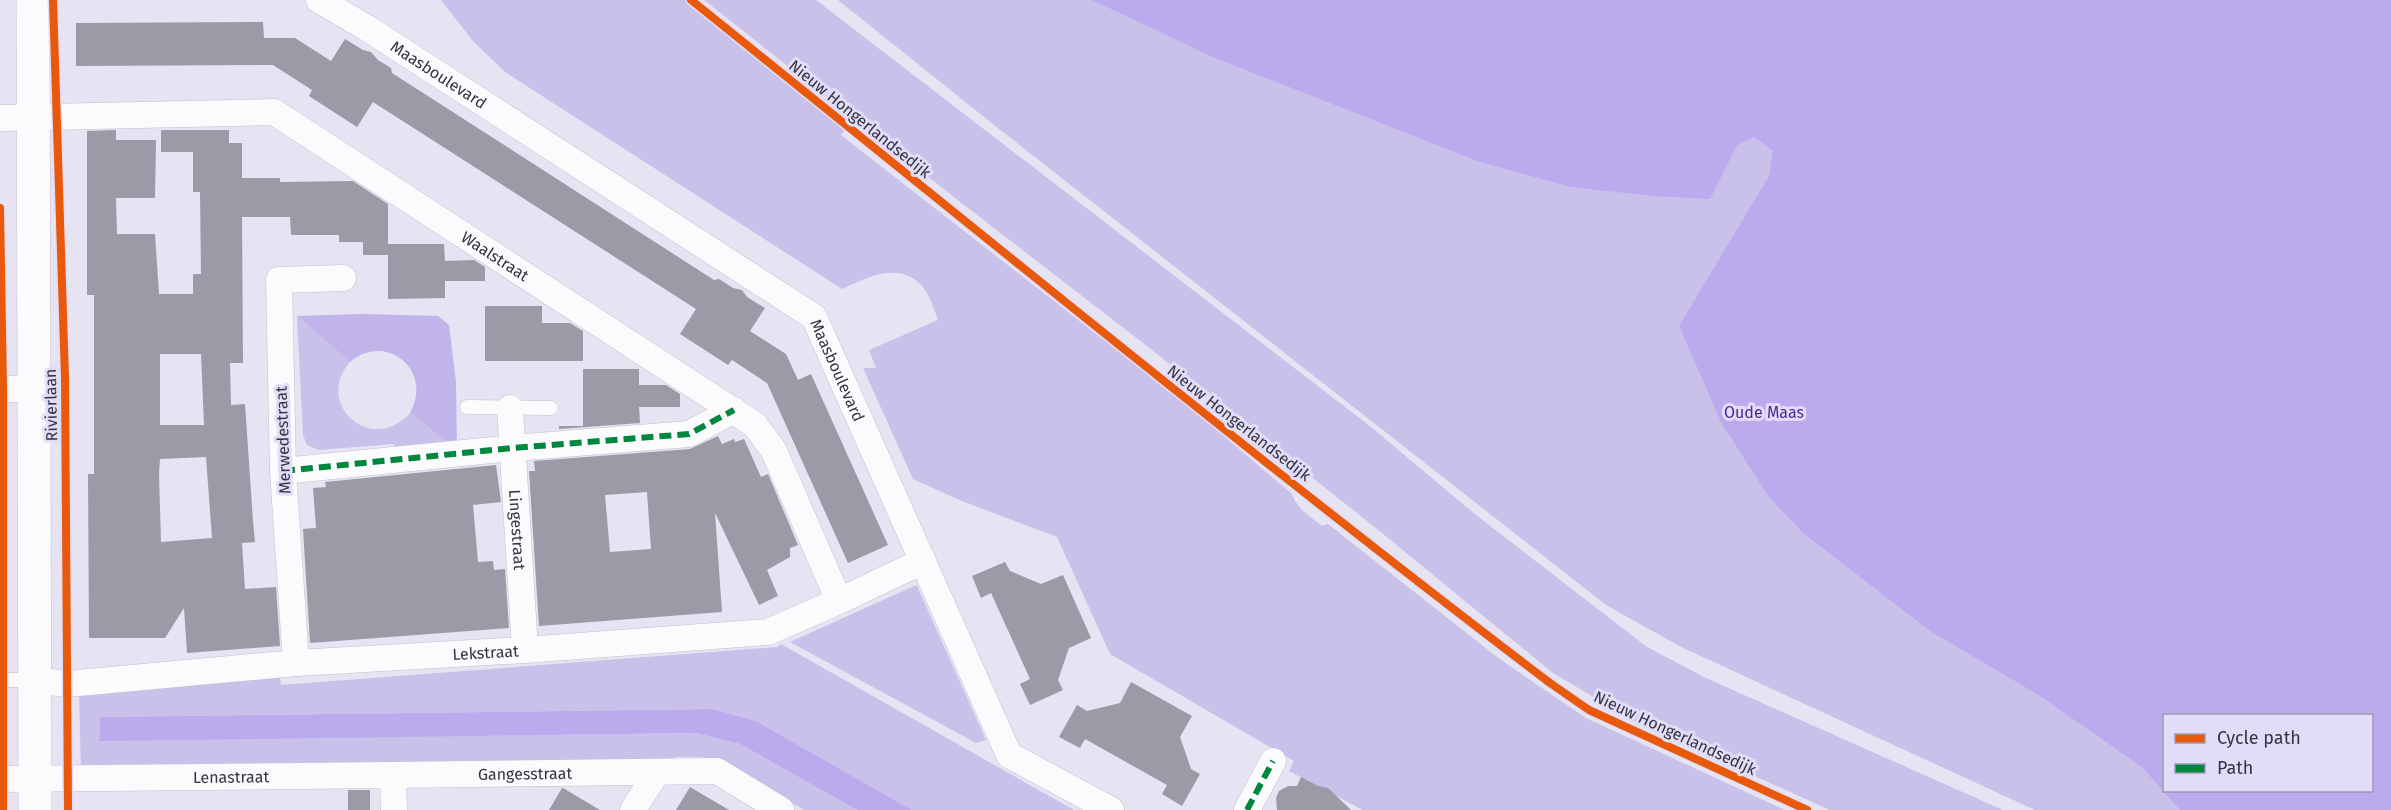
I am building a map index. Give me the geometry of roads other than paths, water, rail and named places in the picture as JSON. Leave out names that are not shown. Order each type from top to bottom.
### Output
[{"type":"street","name":"Rivierlaan","points":[[33,0],[35,795]]},
{"type":"street","name":"Maasboulevard","points":[[319,0],[367,28],[814,317],[1009,755],[1111,810]]},
{"type":"street","name":"Waalstraat","points":[[0,118],[274,112],[755,425],[774,451],[839,602]]},
{"type":"street","name":"Merwedestraat","points":[[296,663],[283,471],[279,280],[343,278]]},
{"type":"street","points":[[0,389],[34,389]]},
{"type":"street","name":"Lingestraat","points":[[510,408],[525,650]]},
{"type":"street","points":[[283,471],[513,448],[689,434],[734,410]]},
{"type":"street","name":"Lekstraat","points":[[34,680],[67,684],[296,663],[525,650],[768,632],[839,602],[923,561]]},
{"type":"street","points":[[1247,810],[1274,761]]},
{"type":"street","name":"Gangesstraat","points":[[393,776],[717,771],[781,810]]},
{"type":"street","points":[[633,810],[657,772]]},
{"type":"street","points":[[393,776],[394,810]]},
{"type":"street","name":"Lenastraat","points":[[0,779],[35,795],[393,776]]},
{"type":"lane","points":[[467,406],[551,408]]},
{"type":"lane","points":[[0,680],[34,680]]},
{"type":"park label","name":"Oude Maas","points":[[1764,412]]}]
